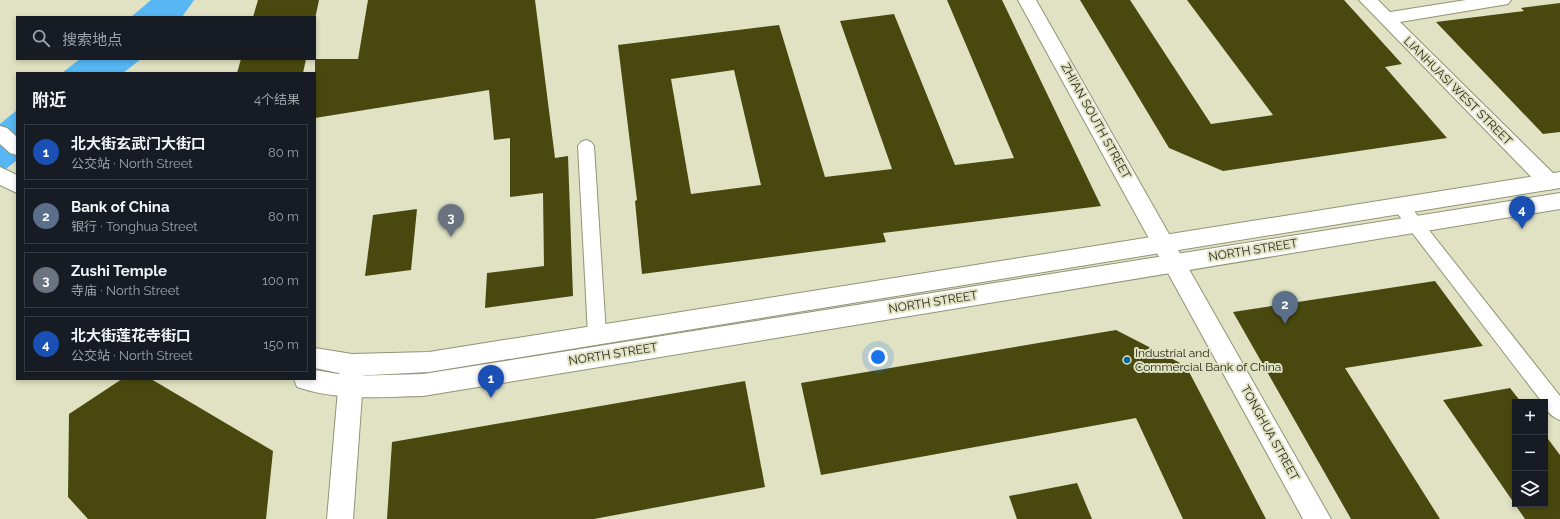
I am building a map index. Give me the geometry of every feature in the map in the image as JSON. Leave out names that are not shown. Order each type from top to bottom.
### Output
[{"type":"street","name":"ZHI'AN SOUTH STREET","points":[[1027,0],[1170,253]]},
{"type":"street","name":"LIANHUASI WEST STREET","points":[[1368,0],[1554,181]]},
{"type":"street","points":[[1386,18],[1502,0]]},
{"type":"street","points":[[0,133],[16,147]]},
{"type":"street","name":"NORTH STREET","points":[[316,358],[351,376],[423,385],[1170,253],[1400,206],[1554,181]]},
{"type":"street","name":"NORTH STREET","points":[[316,378],[351,376],[596,334],[1170,253],[1415,224],[1560,201]]},
{"type":"street","name":"TONGHUA STREET","points":[[1170,253],[1318,519]]},
{"type":"street","points":[[340,519],[351,376]]},
{"type":"lane","points":[[586,146],[596,334]]},
{"type":"lane","points":[[1400,206],[1560,411]]},
{"type":"water","points":[[151,0],[194,0],[183,16],[132,16]]},
{"type":"water","points":[[79,60],[140,60],[124,72],[63,72]]},
{"type":"water","points":[[16,111],[16,161],[0,174],[0,124]]},
{"type":"building","points":[[258,0],[319,0],[316,16],[253,16]]},
{"type":"building","points":[[368,0],[535,0],[555,158],[568,156],[573,296],[485,308],[487,273],[544,266],[543,193],[510,197],[510,138],[494,140],[489,90],[316,118],[315,60],[358,59]]},
{"type":"building","points":[[947,0],[1002,0],[1101,206],[883,233],[886,242],[642,274],[635,201],[637,200],[618,45],[779,25],[825,177],[892,169],[840,21],[894,14],[955,165],[1014,158]],"holes":[[[734,70],[761,185],[691,194],[671,79]]]},
{"type":"building","points":[[1080,0],[1130,0],[1211,124],[1273,115],[1187,0],[1344,0],[1402,64],[1385,67],[1447,138],[1223,171],[1169,148]]},
{"type":"building","points":[[1560,3],[1560,132],[1543,134],[1436,22],[1524,11],[1521,8]]},
{"type":"building","points":[[241,60],[306,60],[303,72],[237,72]]},
{"type":"building","points":[[417,209],[411,270],[365,276],[373,215]]},
{"type":"building","points":[[1435,281],[1483,346],[1345,368],[1440,519],[1351,519],[1233,312]]},
{"type":"building","points":[[1116,330],[1186,366],[1266,519],[1183,519],[1136,418],[821,475],[801,383]]},
{"type":"building","points":[[120,380],[153,380],[273,451],[266,519],[88,519],[68,497],[69,414]]},
{"type":"building","points":[[745,381],[765,487],[594,519],[387,519],[392,442]]},
{"type":"building","points":[[1510,388],[1519,399],[1512,399],[1512,500],[1443,400]]},
{"type":"building","points":[[1548,439],[1560,455],[1560,519],[1525,519],[1517,507],[1548,507]]},
{"type":"building","points":[[1077,483],[1092,519],[1017,519],[1009,496]]},
{"type":"place","name":"北大街莲花寺街口","points":[[1522,229]]},
{"type":"place","name":"Zushi Temple","points":[[451,237]]},
{"type":"place","name":"Bank of China","points":[[1285,324]]},
{"type":"place","name":"Industrial and Commercial Bank of China","points":[[1127,360]]},
{"type":"place","name":"北大街玄武门大街口","points":[[491,398]]}]
